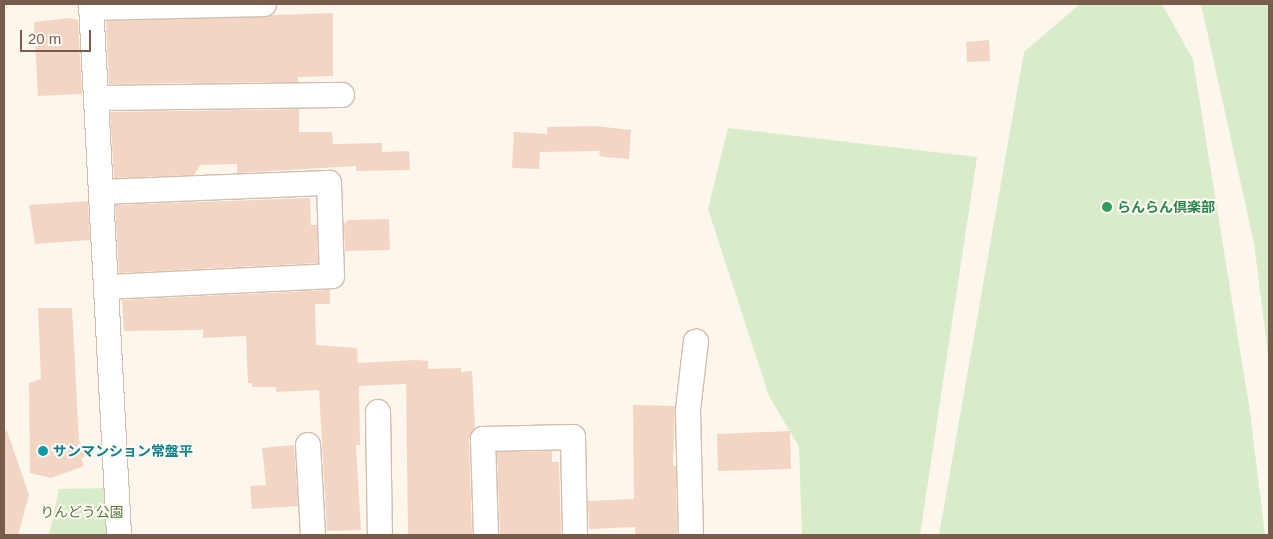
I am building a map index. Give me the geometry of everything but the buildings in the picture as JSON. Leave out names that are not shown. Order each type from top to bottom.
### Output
[{"type":"street","points":[[119,535],[91,6],[264,4]]},
{"type":"street","points":[[97,98],[342,95]]},
{"type":"street","points":[[101,192],[329,183],[332,276],[106,287]]},
{"type":"street","points":[[691,535],[688,410],[696,340]]},
{"type":"street","points":[[378,412],[380,535]]},
{"type":"street","points":[[486,535],[483,439],[573,438],[575,535]]},
{"type":"street","points":[[308,445],[313,535]]},
{"type":"green space","name":"らんらん倶楽部","points":[[1080,4],[1162,4],[1193,60],[1250,412],[1265,535],[939,535],[1024,52]]},
{"type":"green space","points":[[1201,4],[1269,4],[1269,362],[1254,243]]},
{"type":"green space","points":[[728,128],[977,157],[920,535],[802,535],[799,447],[769,396],[708,209]]},
{"type":"green space","name":"りんどう公園","points":[[109,488],[113,535],[49,535],[59,489]]},
{"type":"place","name":"らんらん倶楽部","points":[[1107,207]]},
{"type":"place","name":"サンマンション常盤平","points":[[43,451]]}]
